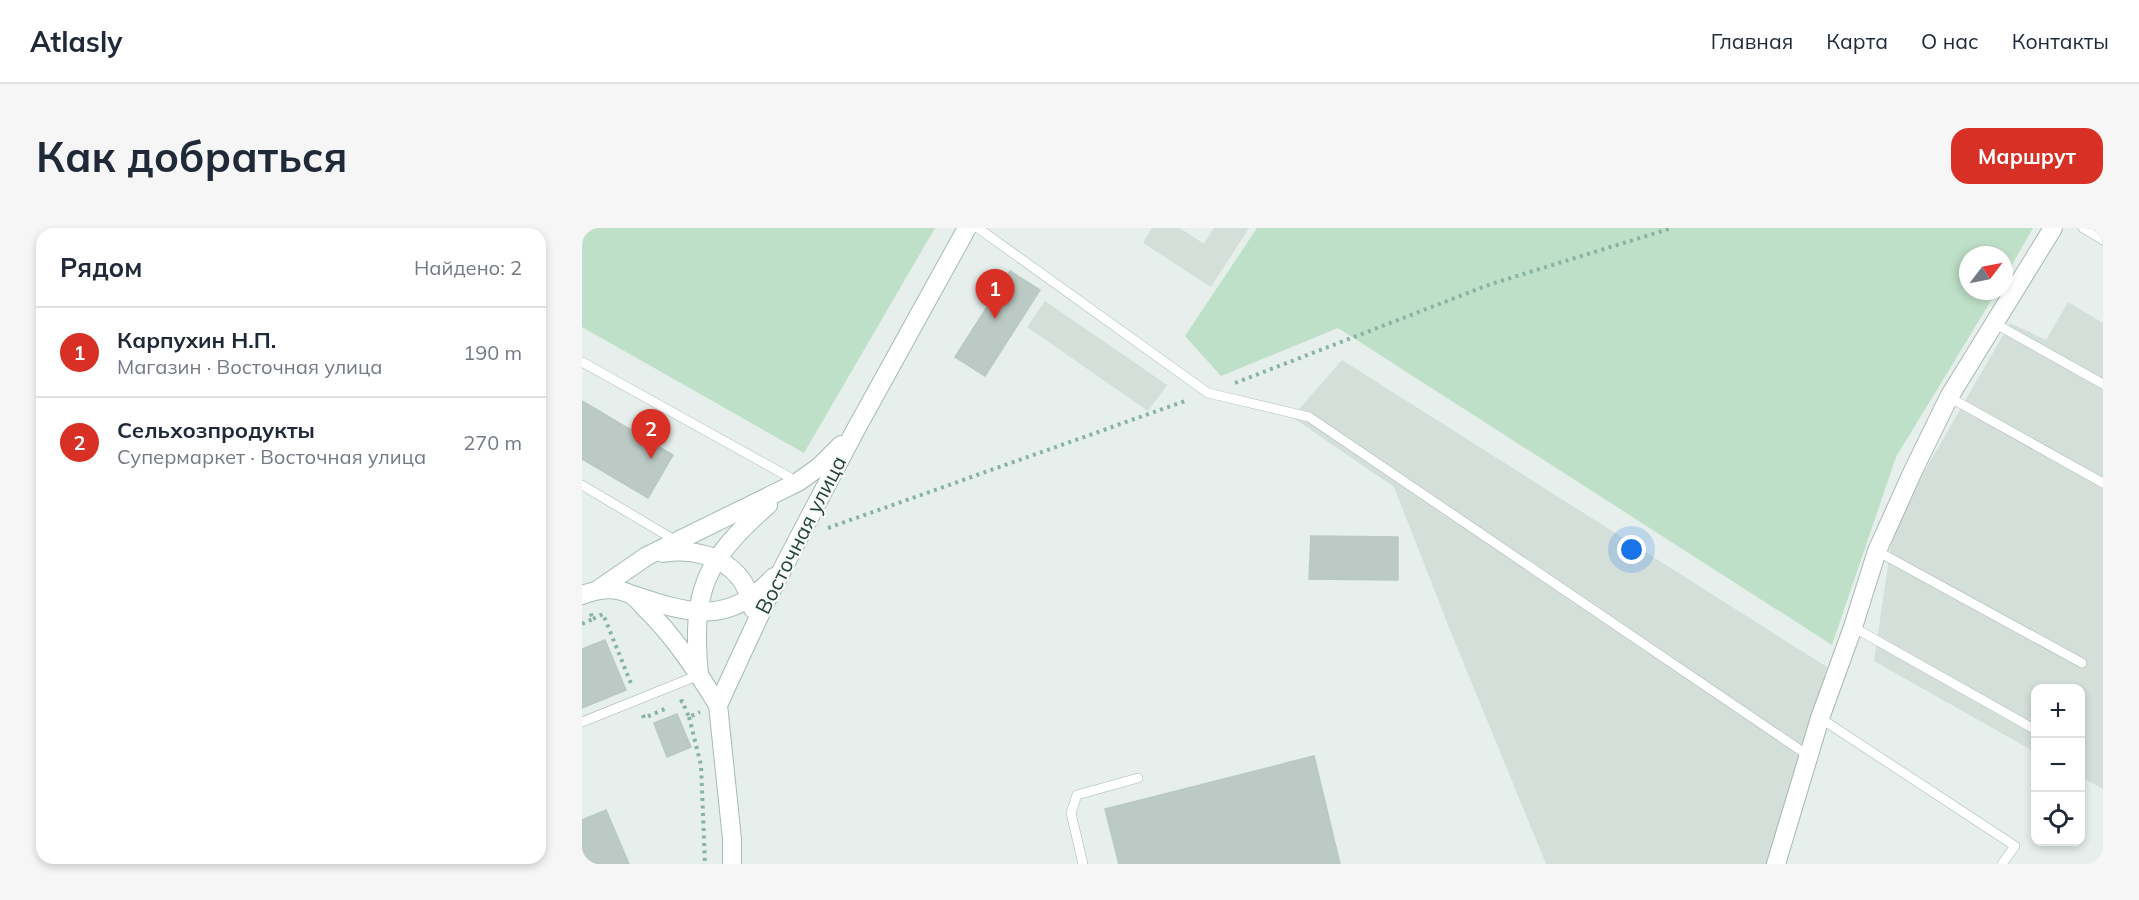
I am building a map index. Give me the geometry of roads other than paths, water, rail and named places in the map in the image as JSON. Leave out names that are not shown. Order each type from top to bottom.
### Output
[{"type":"street","name":"Восточная улица","points":[[718,705],[798,539],[967,228]]},
{"type":"street","points":[[1776,864],[1820,718],[1853,627],[1877,551],[1949,397],[2053,228]]},
{"type":"street","points":[[699,675],[697,650],[699,612],[704,581],[716,559],[741,529],[819,467],[856,429]]},
{"type":"street","points":[[591,592],[647,556],[793,486]]},
{"type":"street","points":[[591,592],[612,588],[670,607],[699,612],[726,610],[750,598],[772,578],[798,539]]},
{"type":"street","points":[[647,556],[678,550],[716,559],[730,567],[742,579],[750,598],[753,610],[753,632]]},
{"type":"street","points":[[633,595],[657,619],[699,675],[718,705],[732,839],[732,864]]},
{"type":"lane","points":[[978,228],[1208,393],[1309,417],[1809,756]]},
{"type":"lane","points":[[2083,228],[2103,240]]},
{"type":"lane","points":[[1994,323],[2103,384]]},
{"type":"lane","points":[[582,362],[793,486]]},
{"type":"lane","points":[[1949,397],[2103,483]]},
{"type":"lane","points":[[582,485],[676,541]]},
{"type":"lane","points":[[1877,551],[2082,663]]},
{"type":"lane","points":[[1853,627],[2031,727]]},
{"type":"lane","points":[[582,722],[699,675]]},
{"type":"lane","points":[[1820,718],[2014,846],[2002,864]]},
{"type":"lane","points":[[1083,864],[1071,813],[1077,795],[1138,778]]},
{"type":"place","name":"Карпухин Н.П.","points":[[995,319]]},
{"type":"place","name":"Сельхозпродукты","points":[[651,459]]}]
